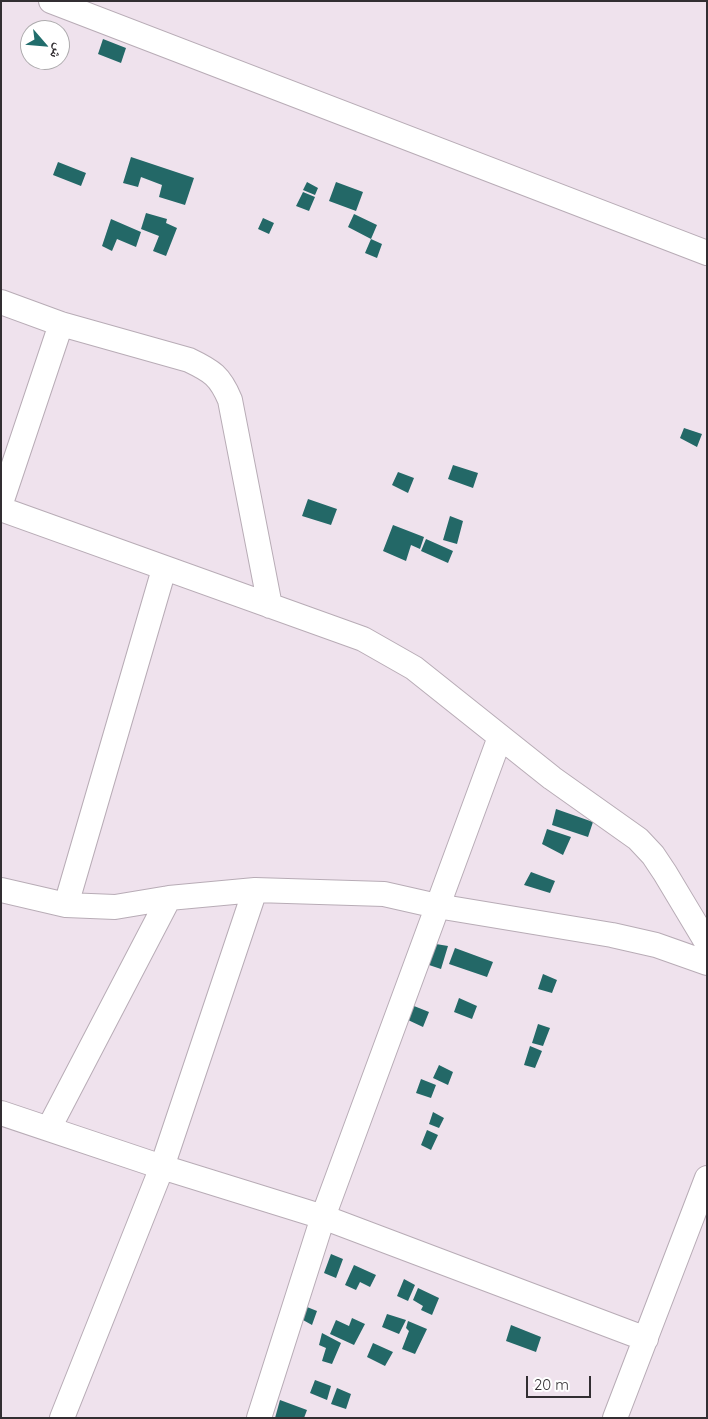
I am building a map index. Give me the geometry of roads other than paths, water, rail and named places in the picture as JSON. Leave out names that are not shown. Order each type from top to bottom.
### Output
[{"type":"street","points":[[51,1],[707,253]]},
{"type":"street","points":[[1,302],[61,324],[189,360],[208,369],[223,384],[230,400],[270,606]]},
{"type":"street","points":[[1,503],[61,324]]},
{"type":"street","points":[[1,509],[363,639],[414,668],[552,778],[638,839],[666,873],[707,943]]},
{"type":"street","points":[[66,904],[164,569]]},
{"type":"street","points":[[259,1418],[323,1218],[500,737]]},
{"type":"street","points":[[1,890],[66,904],[115,907],[169,898],[255,890],[384,894],[437,906],[612,935],[656,945],[707,963]]},
{"type":"street","points":[[62,1418],[162,1167],[255,890]]},
{"type":"street","points":[[49,1128],[169,898]]},
{"type":"street","points":[[1,1112],[162,1167],[323,1218],[646,1339]]},
{"type":"street","points":[[615,1418],[707,1178]]}]
